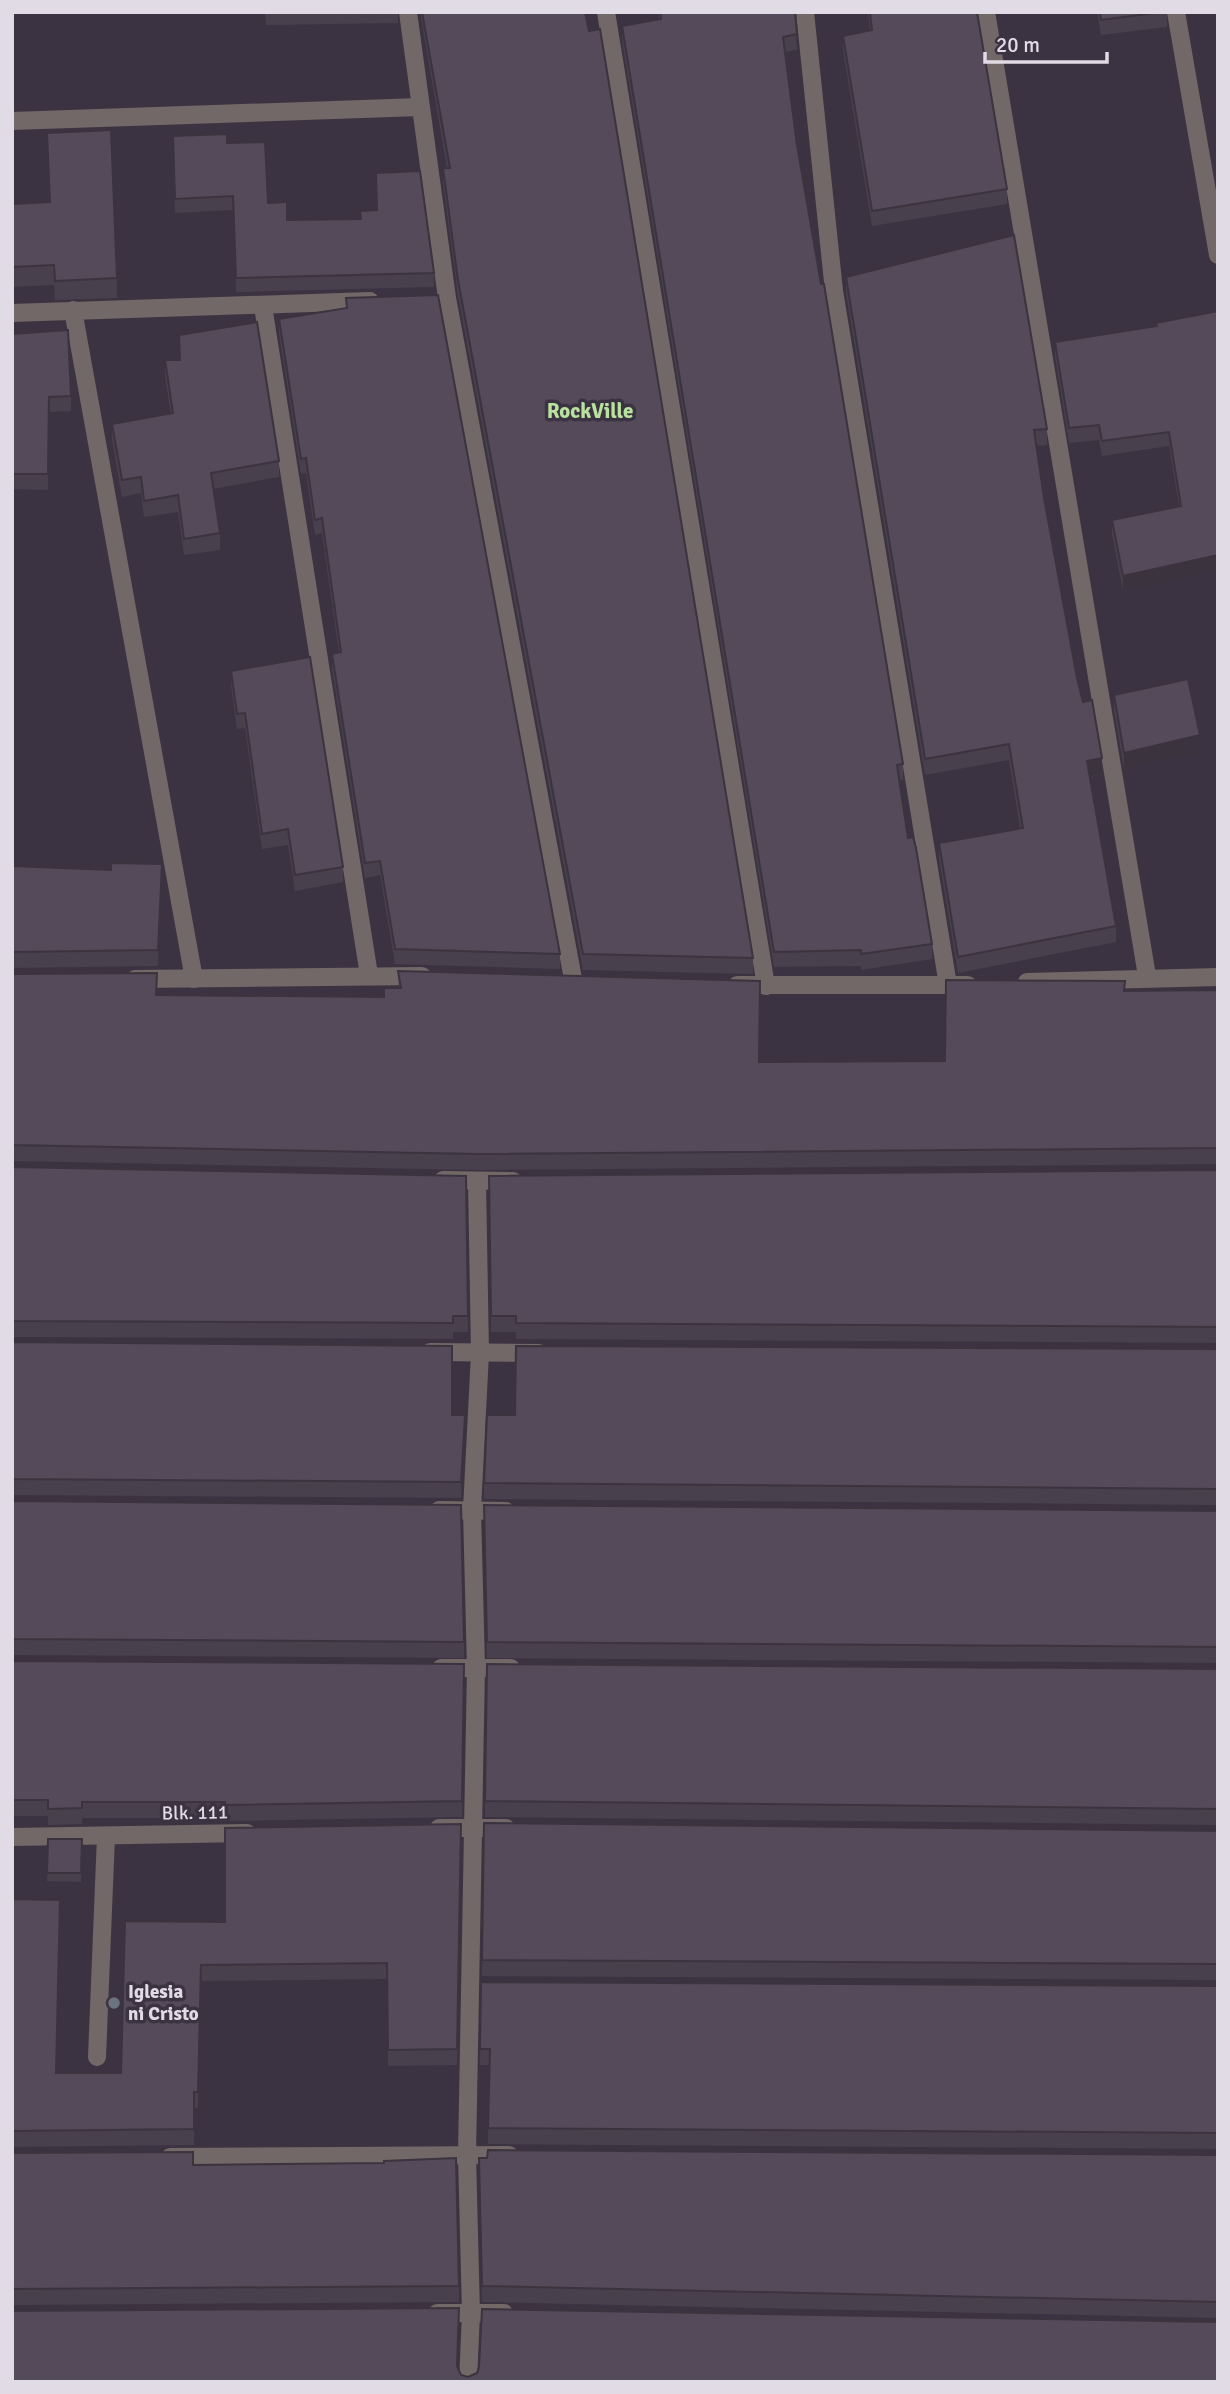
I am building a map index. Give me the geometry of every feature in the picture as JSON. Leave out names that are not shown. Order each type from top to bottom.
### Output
[{"type":"street","points":[[408,12],[421,107],[440,298],[573,979]]},
{"type":"street","points":[[606,12],[766,986]]},
{"type":"street","points":[[805,12],[834,291],[948,985]]},
{"type":"street","points":[[986,12],[1147,976]]},
{"type":"street","points":[[1176,12],[1218,254]]},
{"type":"street","points":[[12,121],[421,107]]},
{"type":"street","points":[[12,313],[394,300]]},
{"type":"street","points":[[262,306],[369,975]]},
{"type":"street","points":[[73,310],[194,979]]},
{"type":"street","points":[[116,979],[437,976]]},
{"type":"street","points":[[1014,982],[1218,976]]},
{"type":"street","points":[[725,984],[988,984]]},
{"type":"street","points":[[423,1180],[533,1181]]},
{"type":"street","points":[[467,2382],[471,2313],[467,2155],[477,1987],[474,1828],[476,1668],[472,1510],[480,1353],[477,1181]]},
{"type":"street","points":[[411,1352],[563,1353]]},
{"type":"street","points":[[417,1510],[528,1511]]},
{"type":"street","points":[[422,1668],[532,1668]]},
{"type":"street","points":[[419,1829],[529,1828]]},
{"type":"street","name":"Blk. 111","points":[[12,1837],[270,1832]]},
{"type":"street","points":[[97,2057],[106,1836]]},
{"type":"street","points":[[150,2157],[523,2155]]},
{"type":"street","points":[[415,2313],[526,2314]]},
{"type":"building","points":[[422,12],[585,12],[589,31],[600,29],[753,958],[583,954],[458,280],[443,168],[450,168]]},
{"type":"building","points":[[660,12],[795,12],[797,34],[783,37],[797,145],[821,284],[824,284],[903,764],[897,765],[908,838],[913,837],[916,848],[932,944],[861,954],[861,950],[774,952],[622,26],[661,19]]},
{"type":"building","points":[[870,12],[977,12],[1007,189],[872,211],[843,36],[872,30]]},
{"type":"building","points":[[1100,12],[1163,12],[1101,20]]},
{"type":"building","points":[[111,130],[117,278],[55,281],[54,265],[12,267],[12,204],[50,202],[47,133]]},
{"type":"building","points":[[227,134],[227,143],[265,142],[268,203],[287,202],[287,220],[361,219],[360,211],[377,210],[376,173],[420,171],[434,273],[236,278],[233,196],[175,199],[173,136]]},
{"type":"building","points":[[1014,235],[1047,429],[1034,430],[1044,498],[1077,678],[1083,702],[1092,700],[1102,758],[1087,761],[1116,926],[958,957],[939,843],[1023,828],[1009,744],[925,759],[846,277]]},
{"type":"building","points":[[438,295],[560,954],[395,949],[380,861],[365,863],[332,654],[341,652],[322,518],[315,520],[306,458],[301,459],[279,319],[347,308],[346,298]]},
{"type":"building","points":[[1218,311],[1218,555],[1123,576],[1112,520],[1181,506],[1169,432],[1102,441],[1099,425],[1069,428],[1055,342],[1157,326],[1156,323]]},
{"type":"building","points":[[257,322],[279,461],[211,473],[220,533],[184,539],[178,495],[144,501],[141,477],[122,480],[112,424],[173,413],[165,360],[180,360],[179,335]]},
{"type":"building","points":[[68,330],[71,396],[49,397],[48,474],[12,474],[12,334]]},
{"type":"building","points":[[310,657],[343,867],[295,875],[288,829],[262,834],[245,713],[237,714],[231,671]]},
{"type":"building","points":[[1188,679],[1200,735],[1124,753],[1114,695]]},
{"type":"building","points":[[111,863],[162,864],[158,950],[12,952],[12,866],[111,870]]},
{"type":"building","points":[[398,971],[760,981],[759,1062],[945,1061],[946,980],[1125,981],[1124,991],[1218,990],[1218,1148],[477,1154],[12,1145],[12,974],[157,973],[156,995],[384,997],[384,988],[401,988]]},
{"type":"building","points":[[12,1167],[466,1176],[468,1316],[453,1316],[453,1323],[12,1321]]},
{"type":"building","points":[[1218,1170],[1218,1327],[516,1323],[516,1316],[491,1316],[489,1176]]},
{"type":"building","points":[[12,1342],[452,1346],[452,1415],[465,1415],[461,1482],[12,1479]]},
{"type":"building","points":[[516,1346],[1218,1349],[1218,1489],[484,1483],[487,1415],[515,1415]]},
{"type":"building","points":[[12,1501],[461,1505],[464,1642],[12,1639]]},
{"type":"building","points":[[484,1505],[1218,1511],[1218,1647],[487,1642]]},
{"type":"building","points":[[12,1661],[464,1664],[462,1801],[225,1805],[225,1802],[82,1802],[82,1808],[48,1809],[48,1800],[12,1800]]},
{"type":"building","points":[[487,1664],[1218,1669],[1218,1809],[485,1801]]},
{"type":"building","points":[[484,1823],[1218,1831],[1218,1964],[482,1960]]},
{"type":"building","points":[[461,1824],[457,2049],[388,2050],[387,1963],[201,1965],[198,2092],[194,2092],[194,2129],[12,2131],[12,1899],[60,1900],[56,2073],[121,2073],[125,1921],[225,1922],[225,1828]]},
{"type":"building","points":[[48,1839],[82,1839],[81,1873],[47,1873]]},
{"type":"building","points":[[481,1982],[1218,1986],[1218,2133],[488,2128],[490,2049],[480,2049]]},
{"type":"building","points":[[488,2150],[1218,2155],[1218,2302],[482,2286],[479,2158],[487,2158]]},
{"type":"building","points":[[193,2152],[193,2165],[384,2163],[456,2158],[459,2286],[12,2289],[12,2153]]},
{"type":"building","points":[[459,2308],[457,2366],[461,2375],[468,2377],[477,2373],[479,2367],[482,2309],[1218,2322],[1218,2382],[12,2382],[12,2311]]},
{"type":"place","name":"Iglesia ni Cristo","points":[[114,2003]]},
{"type":"district","name":"RockVille","points":[[590,411]]}]
